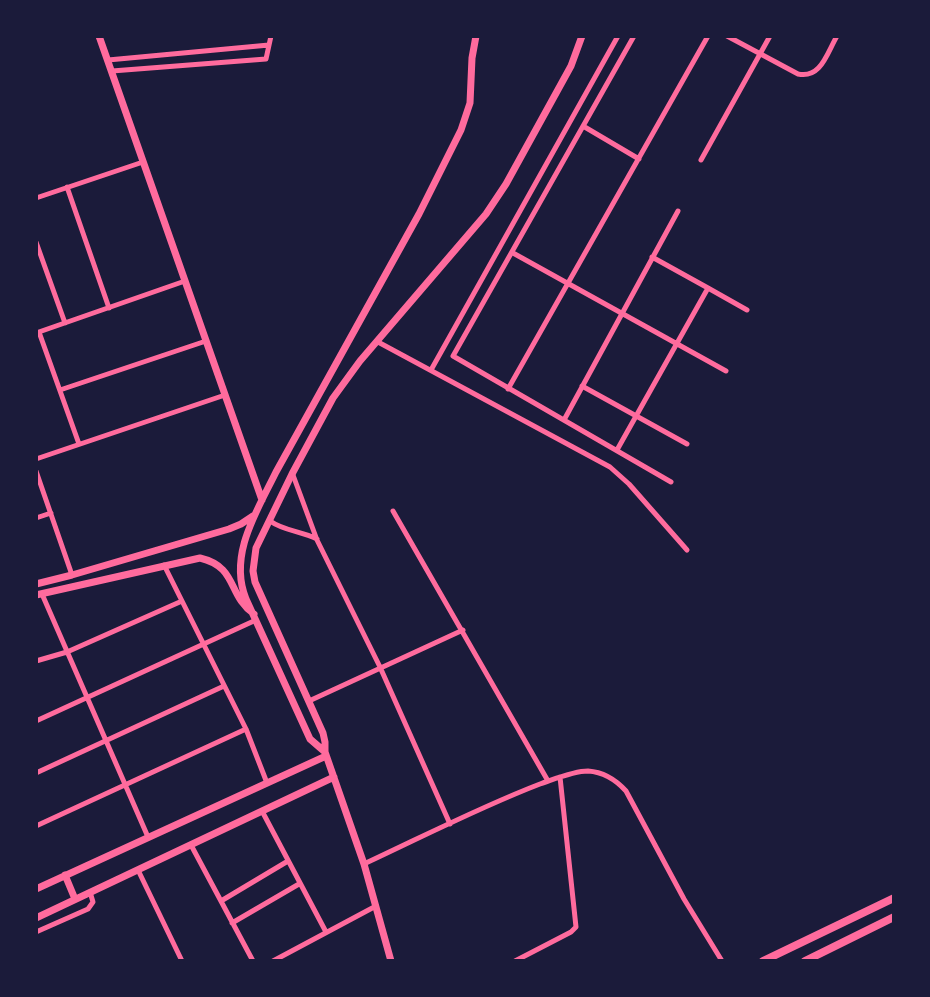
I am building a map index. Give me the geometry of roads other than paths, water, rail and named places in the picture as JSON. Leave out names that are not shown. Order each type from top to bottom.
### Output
[{"type":"main road","points":[[763,961],[894,898]]},
{"type":"main road","points":[[805,961],[894,917]]},
{"type":"street","points":[[99,36],[262,500]]},
{"type":"street","points":[[112,71],[266,59],[271,36]]},
{"type":"street","points":[[325,754],[310,739],[243,590],[239,572],[240,555],[262,500],[419,214],[464,121],[472,92],[472,58],[476,36]]},
{"type":"street","points":[[391,961],[364,864],[325,754],[323,733],[259,593],[253,571],[256,548],[333,398],[354,369],[467,239],[496,199],[571,66],[582,36]]},
{"type":"street","points":[[431,370],[618,36]]},
{"type":"street","points":[[634,36],[453,356],[671,482]]},
{"type":"street","points":[[508,389],[708,36]]},
{"type":"street","points":[[727,36],[806,76],[817,72],[837,36]]},
{"type":"street","points":[[701,160],[770,36]]},
{"type":"street","points":[[108,60],[269,45]]},
{"type":"street","points":[[190,53],[191,65]]},
{"type":"street","points":[[583,126],[639,159]]},
{"type":"street","points":[[36,198],[143,162]]},
{"type":"street","points":[[67,187],[109,308]]},
{"type":"street","points":[[564,420],[678,211]]},
{"type":"street","points":[[36,242],[65,323]]},
{"type":"street","points":[[513,253],[726,371]]},
{"type":"street","points":[[652,257],[747,310]]},
{"type":"street","points":[[79,444],[37,332],[185,281]]},
{"type":"street","points":[[617,450],[708,288]]},
{"type":"street","points":[[60,390],[206,341]]},
{"type":"street","points":[[378,342],[610,467],[687,550]]},
{"type":"street","points":[[338,361],[354,369]]},
{"type":"street","points":[[582,386],[687,444]]},
{"type":"street","points":[[36,459],[225,395]]},
{"type":"street","points":[[36,471],[72,575]]},
{"type":"street","points":[[292,474],[317,540],[380,667],[450,824]]},
{"type":"street","points":[[393,511],[548,782]]},
{"type":"street","points":[[36,518],[51,513]]},
{"type":"street","points":[[36,584],[229,529],[255,515]]},
{"type":"street","points":[[270,521],[317,540]]},
{"type":"street","points":[[148,837],[39,594],[200,558],[214,563],[229,576],[239,600],[256,617]]},
{"type":"street","points":[[164,565],[246,729],[267,783]]},
{"type":"street","points":[[36,661],[67,652],[182,601]]},
{"type":"street","points":[[36,721],[256,617]]},
{"type":"street","points":[[309,701],[463,630]]},
{"type":"street","points":[[281,674],[294,668]]},
{"type":"street","points":[[36,773],[225,686]]},
{"type":"street","points":[[36,826],[246,729]]},
{"type":"street","points":[[307,765],[310,739]]},
{"type":"street","points":[[36,889],[325,754]]},
{"type":"street","points":[[364,864],[512,795],[560,777],[589,771],[604,774],[626,791],[684,899],[722,961]]},
{"type":"street","points":[[36,918],[334,777]]},
{"type":"street","points":[[515,961],[576,927],[560,777]]},
{"type":"street","points":[[262,811],[326,932]]},
{"type":"street","points":[[191,845],[253,961]]},
{"type":"street","points":[[221,901],[288,861]]},
{"type":"street","points":[[138,870],[182,961]]},
{"type":"street","points":[[65,875],[75,899]]},
{"type":"street","points":[[232,923],[299,884]]},
{"type":"street","points":[[36,932],[88,909],[93,902],[90,892]]},
{"type":"street","points":[[273,961],[376,906]]}]
